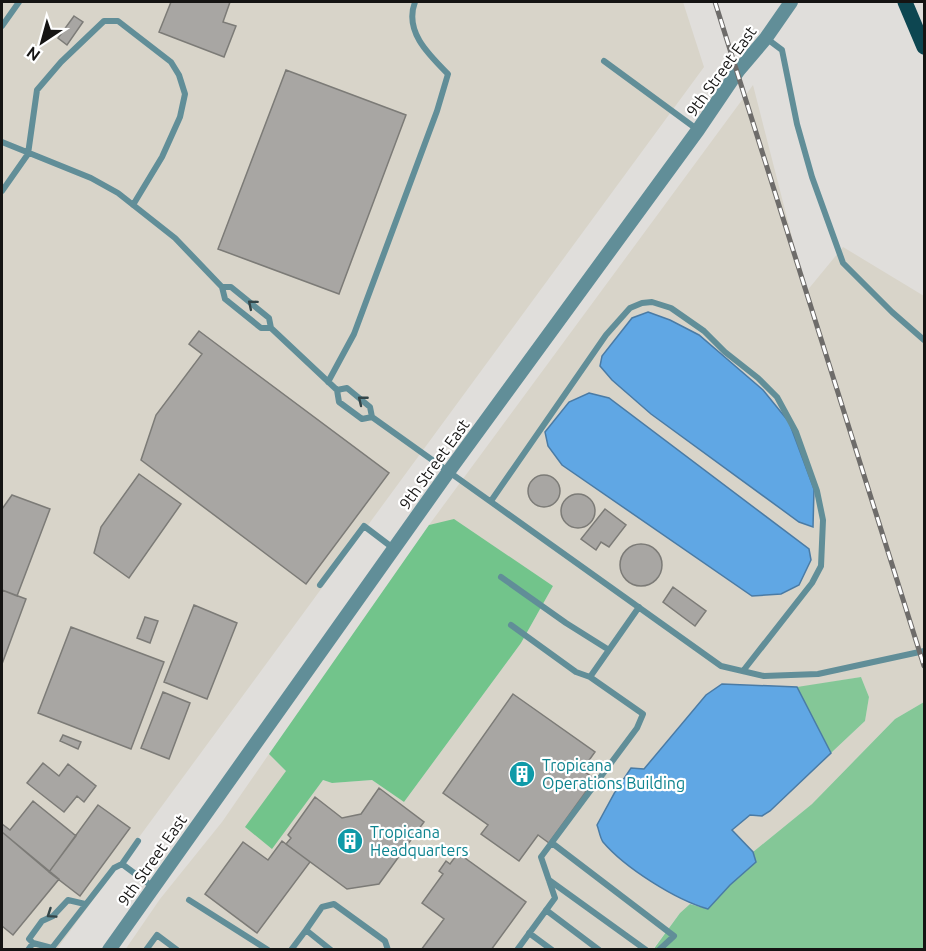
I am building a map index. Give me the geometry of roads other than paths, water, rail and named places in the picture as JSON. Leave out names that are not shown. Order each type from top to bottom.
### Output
[{"type":"main road","points":[[905,2],[924,47]]},
{"type":"street","name":"9th Street East","points":[[109,950],[449,471],[698,130],[738,71],[792,2]]},
{"type":"lane","points":[[2,26],[19,2]]},
{"type":"lane","points":[[328,382],[354,334],[437,111],[448,74],[416,36],[411,13],[415,2]]},
{"type":"lane","points":[[2,191],[28,154],[37,90],[45,79],[104,21],[118,21],[171,62],[179,75],[185,94],[180,117],[162,157],[133,205]]},
{"type":"lane","points":[[766,38],[782,50],[812,177],[843,263],[924,340]]},
{"type":"lane","points":[[604,61],[698,130]]},
{"type":"lane","points":[[2,142],[92,178],[118,193],[175,238],[222,287],[225,299],[261,328],[271,328]]},
{"type":"lane","points":[[222,287],[231,287],[269,318],[271,328],[337,390],[339,402],[362,419],[372,417]]},
{"type":"lane","points":[[492,501],[606,335],[630,308],[652,302],[671,308],[704,331],[725,352],[759,378],[777,397],[796,432],[817,491],[823,520],[821,566],[812,583],[743,671]]},
{"type":"lane","points":[[337,390],[347,388],[370,407],[372,417],[721,666],[764,676],[818,674],[924,651]]},
{"type":"lane","points":[[320,585],[364,526],[394,549]]},
{"type":"lane","points":[[501,577],[609,650]]},
{"type":"lane","points":[[590,677],[639,607]]},
{"type":"lane","points":[[511,625],[576,672],[590,677],[643,714],[637,728],[541,857],[555,898],[517,950]]},
{"type":"lane","points":[[86,904],[68,900],[53,916],[42,921],[29,939],[33,943],[52,948],[114,868],[122,864],[138,841]]},
{"type":"lane","points":[[552,843],[674,936],[659,950]]},
{"type":"lane","points":[[122,864],[153,887]]},
{"type":"lane","points":[[549,879],[646,950]]},
{"type":"lane","points":[[189,900],[268,950]]},
{"type":"lane","points":[[291,950],[322,907],[334,904],[386,942],[388,950]]},
{"type":"lane","points":[[546,910],[598,950]]},
{"type":"lane","points":[[306,930],[331,950]]},
{"type":"lane","points":[[529,933],[552,950]]},
{"type":"lane","points":[[146,950],[158,935],[177,950]]},
{"type":"lane","points":[[28,950],[33,943]]},
{"type":"water","points":[[648,312],[699,335],[763,390],[789,422],[814,489],[813,527],[799,522],[651,414],[612,380],[600,366],[602,356],[632,318]]},
{"type":"water","points":[[589,393],[609,398],[809,549],[811,560],[799,585],[781,594],[752,596],[562,465],[548,446],[545,432],[569,402]]},
{"type":"water","points":[[722,684],[797,687],[831,753],[770,811],[762,816],[750,815],[732,830],[753,852],[756,862],[708,909],[667,891],[637,872],[603,842],[597,825],[631,768],[644,769],[706,695]]},
{"type":"railway","points":[[715,2],[924,666]]},
{"type":"place","name":"Tropicana Operations Building","points":[[522,774]]},
{"type":"place","name":"Tropicana Headquarters","points":[[350,841]]}]
